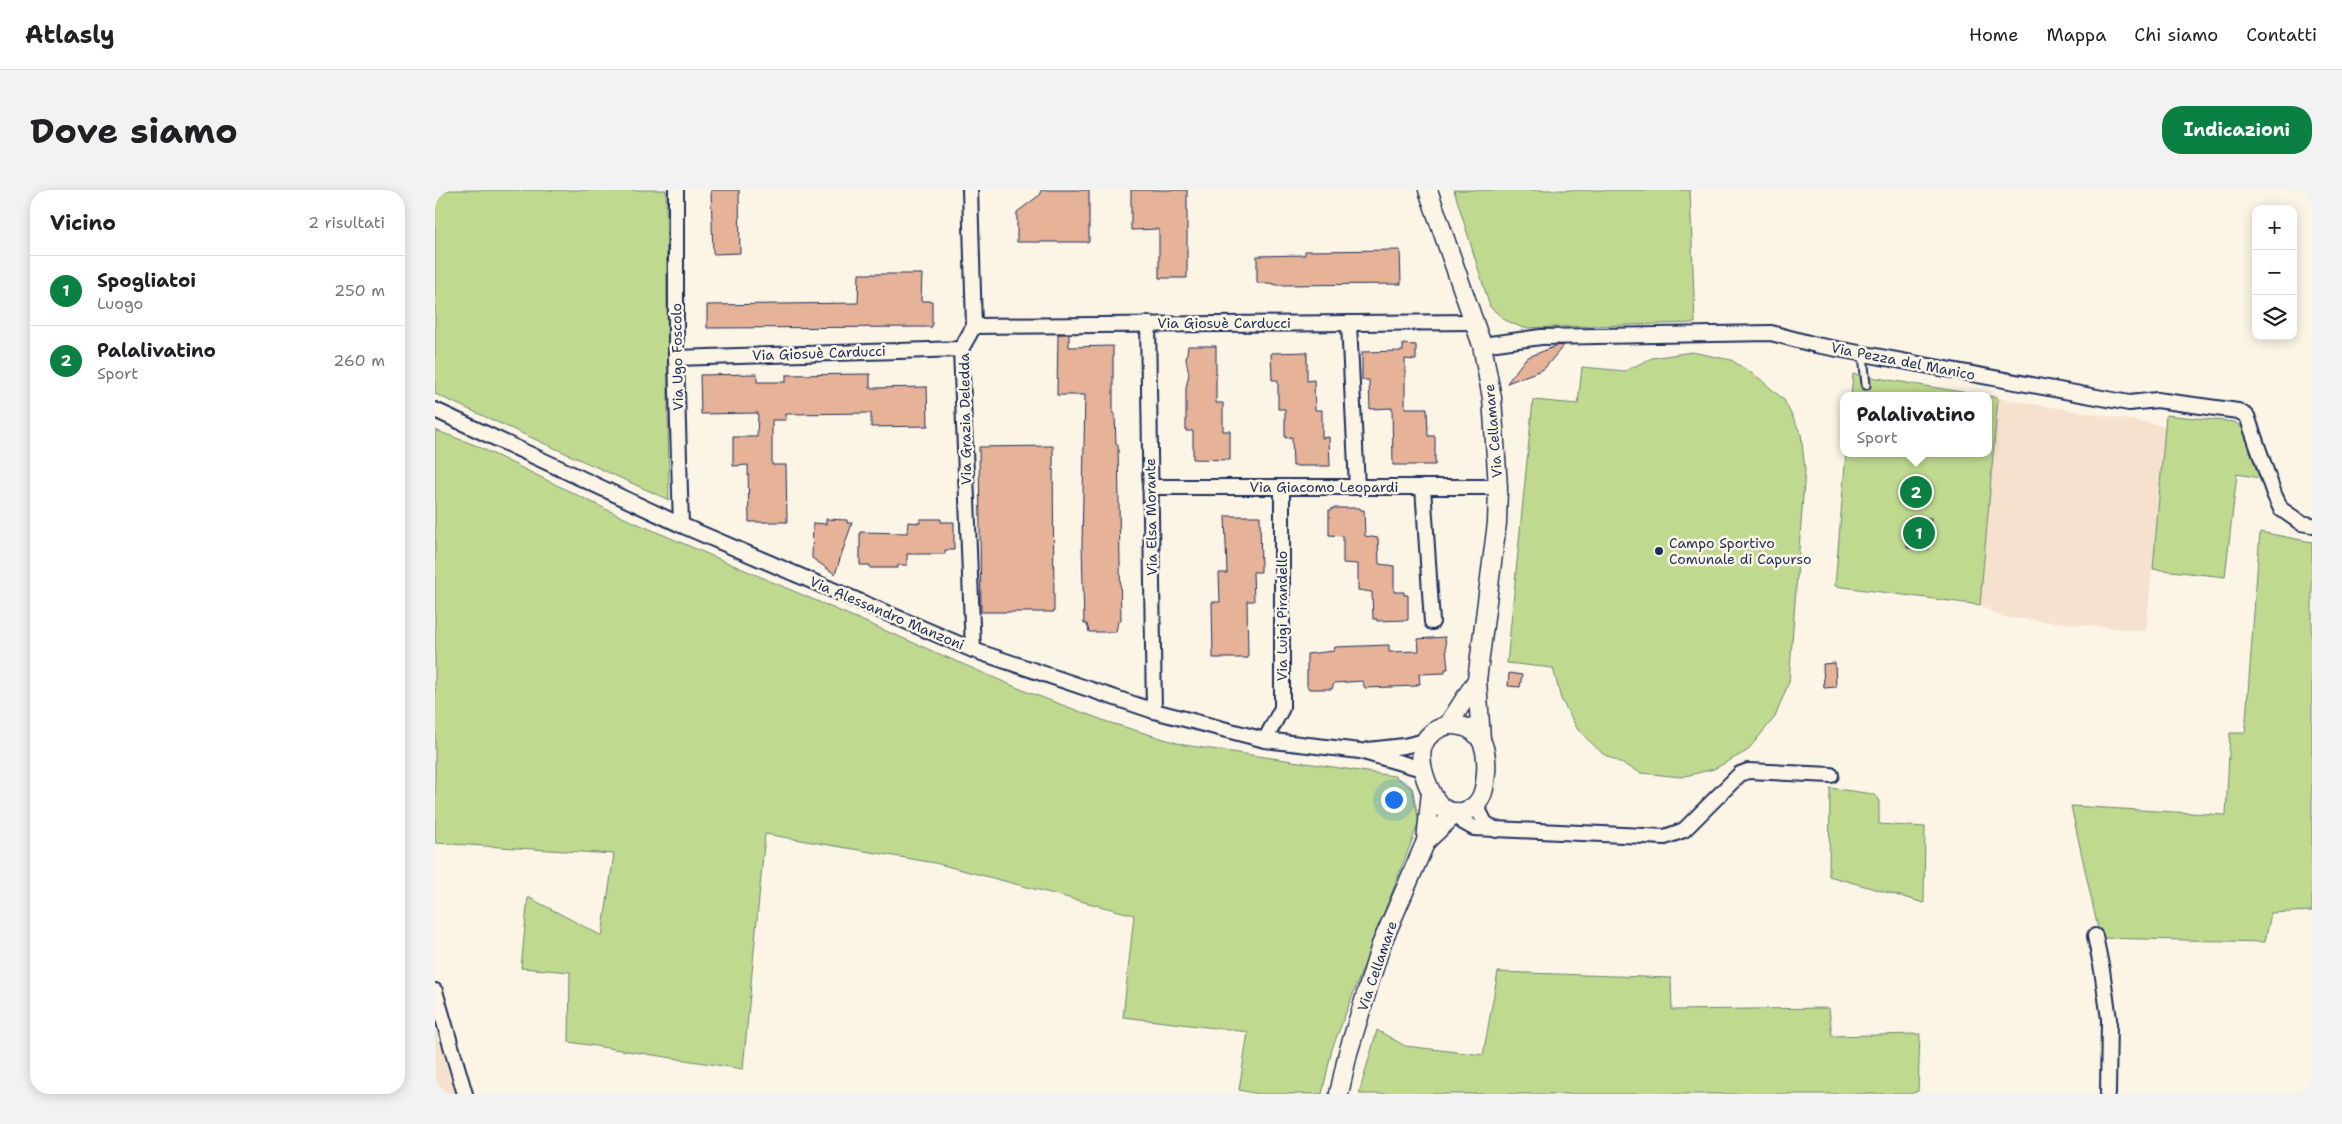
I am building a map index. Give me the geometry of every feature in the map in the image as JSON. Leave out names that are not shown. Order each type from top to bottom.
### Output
[{"type":"street","name":"Via Ugo Foscolo","points":[[676,190],[676,358],[681,525]]},
{"type":"street","points":[[970,190],[974,326]]},
{"type":"street","name":"Via Cellamare","points":[[1427,841],[1457,812],[1476,805],[1481,799],[1485,784],[1487,757],[1481,739],[1477,680],[1495,541],[1498,487],[1492,398],[1483,345],[1429,190]]},
{"type":"street","name":"Via Giosuè Carducci","points":[[974,326],[1148,323],[1475,322]]},
{"type":"street","name":"Via Elsa Morante","points":[[1148,323],[1154,712]]},
{"type":"street","points":[[1349,323],[1357,487]]},
{"type":"street","name":"Via Grazia Deledda","points":[[973,650],[961,349],[974,326]]},
{"type":"street","name":"Via Pezza del Manico","points":[[1483,345],[1541,337],[1771,333],[1816,345],[2129,403],[2157,400],[2238,411],[2247,416],[2281,509],[2301,522],[2312,525]]},
{"type":"street","name":"Via Giosuè Carducci","points":[[676,358],[961,349]]},
{"type":"street","name":"Via Alessandro Manzoni","points":[[435,410],[681,525],[973,650],[1154,712],[1265,740],[1360,750],[1422,769]]},
{"type":"street","name":"Via Giacomo Leopardi","points":[[1151,487],[1498,487]]},
{"type":"street","name":"Via Luigi Pirandello","points":[[1265,740],[1282,708],[1282,487]]},
{"type":"street","points":[[1423,487],[1432,622]]},
{"type":"street","name":"Via Cellamare","points":[[1457,812],[1446,810],[1439,806],[1431,792],[1420,759],[1425,741],[1431,734],[1448,725],[1477,680]]},
{"type":"street","points":[[1448,725],[1467,728],[1481,739]]},
{"type":"street","name":"Via Alessandro Manzoni","points":[[1360,750],[1404,746],[1425,741]]},
{"type":"street","points":[[1457,812],[1463,822],[1474,828],[1665,837],[1684,830],[1740,774],[1748,771],[1831,776]]},
{"type":"street","name":"Via Cellamare","points":[[1339,1094],[1348,1053],[1381,945],[1427,841],[1431,792]]},
{"type":"street","points":[[1476,805],[1485,823],[1496,830]]},
{"type":"street","points":[[2095,936],[2109,1019],[2108,1094]]},
{"type":"street","points":[[435,991],[465,1094]]},
{"type":"lane","points":[[1863,354],[1866,385]]},
{"type":"shaded area","points":[[1998,398],[2166,426],[2146,631],[2002,617],[1980,605]]},
{"type":"shaded area","points":[[435,1028],[455,1094],[435,1094]]},
{"type":"green space","points":[[435,190],[666,190],[669,500],[435,394]]},
{"type":"green space","points":[[1454,190],[1690,190],[1695,323],[1523,328],[1505,320],[1490,307]]},
{"type":"green space","name":"Campo Sportivo Comunale di Capurso","points":[[1692,352],[1731,360],[1759,378],[1784,400],[1801,434],[1805,470],[1789,682],[1775,717],[1747,751],[1714,769],[1681,777],[1641,773],[1603,754],[1578,730],[1561,699],[1553,668],[1507,663],[1533,400],[1578,404],[1582,367],[1625,371],[1652,358]]},
{"type":"green space","points":[[1853,374],[1962,392],[1851,392]]},
{"type":"green space","points":[[1992,397],[1998,398],[1980,605],[1835,586],[1846,457],[1992,457]]},
{"type":"green space","points":[[2166,415],[2235,422],[2249,434],[2265,479],[2237,474],[2225,577],[2153,569]]},
{"type":"green space","points":[[435,430],[475,445],[622,517],[1025,691],[1108,722],[1184,745],[1394,776],[1412,788],[1419,822],[1332,1049],[1322,1094],[1258,1094],[1239,1090],[1248,1032],[1123,1017],[1134,915],[935,863],[765,834],[743,1069],[569,1042],[570,972],[521,968],[528,897],[602,936],[614,854],[435,843]]},
{"type":"green space","points":[[2260,532],[2312,542],[2312,911],[2271,913],[2265,942],[2100,938],[2071,806],[2226,815],[2230,733],[2245,733]]},
{"type":"green space","points":[[1830,788],[1873,794],[1879,799],[1879,824],[1925,827],[1924,903],[1829,876]]},
{"type":"green space","points":[[1498,972],[1671,978],[1672,1010],[1829,1008],[1832,1036],[1920,1034],[1918,1091],[1911,1094],[1359,1094],[1377,1030],[1405,1046],[1483,1055]]},
{"type":"building","points":[[711,190],[739,190],[740,253],[713,254]]},
{"type":"building","points":[[1041,190],[1089,190],[1089,242],[1017,242],[1017,212],[1041,194]]},
{"type":"building","points":[[1131,190],[1187,190],[1187,278],[1159,278],[1159,229],[1131,230]]},
{"type":"building","points":[[1400,250],[1401,284],[1277,285],[1257,283],[1257,256],[1305,255],[1305,251]]},
{"type":"building","points":[[859,274],[922,274],[921,301],[932,301],[932,327],[707,328],[707,305],[858,303]]},
{"type":"building","points":[[1058,334],[1069,334],[1069,347],[1113,346],[1113,414],[1115,414],[1116,444],[1118,444],[1121,621],[1118,621],[1116,632],[1089,632],[1087,624],[1084,624],[1082,545],[1085,395],[1057,395]]},
{"type":"building","points":[[1403,344],[1416,345],[1416,360],[1405,359],[1405,408],[1427,408],[1428,436],[1435,436],[1435,465],[1393,465],[1392,408],[1370,409],[1369,380],[1362,380],[1362,352],[1403,351]]},
{"type":"building","points":[[1564,345],[1544,369],[1507,383],[1526,358],[1556,346]]},
{"type":"building","points":[[1188,346],[1216,346],[1216,403],[1223,403],[1223,431],[1230,431],[1230,460],[1193,459],[1193,431],[1186,431],[1186,388],[1189,374],[1186,360]]},
{"type":"building","points":[[1307,352],[1307,381],[1314,380],[1315,410],[1322,410],[1322,438],[1329,437],[1330,466],[1293,466],[1292,437],[1285,438],[1285,409],[1278,409],[1278,380],[1272,380],[1271,353]]},
{"type":"building","points":[[757,374],[757,382],[786,382],[786,375],[870,374],[870,388],[927,387],[928,426],[871,427],[871,413],[786,414],[786,420],[772,420],[772,465],[786,465],[787,522],[749,522],[748,465],[733,466],[733,437],[757,437],[758,413],[701,414],[700,375]]},
{"type":"building","points":[[1053,446],[1054,612],[981,612],[979,447]]},
{"type":"building","points":[[1332,508],[1360,508],[1360,510],[1364,510],[1365,536],[1378,538],[1379,564],[1394,566],[1394,592],[1404,592],[1404,595],[1408,595],[1408,620],[1377,621],[1377,619],[1373,619],[1372,592],[1358,590],[1358,564],[1343,563],[1343,536],[1329,535],[1329,510],[1332,510]]},
{"type":"building","points":[[1225,516],[1260,516],[1261,572],[1253,572],[1254,601],[1247,601],[1248,658],[1213,658],[1212,602],[1220,602],[1219,573],[1227,573]]},
{"type":"building","points":[[1909,517],[1931,518],[1929,549],[1907,548]]},
{"type":"building","points":[[826,519],[847,520],[847,523],[852,523],[835,574],[812,558],[813,523],[826,524]]},
{"type":"building","points":[[920,519],[941,519],[941,522],[954,522],[954,550],[945,550],[945,554],[907,554],[907,565],[898,565],[898,568],[870,568],[870,565],[860,565],[860,532],[907,533],[908,522],[920,523]]},
{"type":"building","points":[[1445,637],[1448,669],[1445,669],[1445,673],[1419,674],[1420,684],[1417,684],[1417,686],[1365,688],[1362,681],[1334,683],[1332,689],[1309,689],[1307,686],[1307,654],[1334,651],[1335,647],[1389,645],[1389,652],[1419,651],[1418,639]]},
{"type":"building","points":[[1835,663],[1836,687],[1824,688],[1823,664]]},
{"type":"building","points":[[1509,673],[1522,675],[1520,687],[1508,686]]},
{"type":"place","name":"Palalivatino","points":[[1916,492]]},
{"type":"place","name":"Spogliatoi","points":[[1919,533]]},
{"type":"place","name":"Campo Sportivo Comunale di Capurso","points":[[1659,551]]}]
